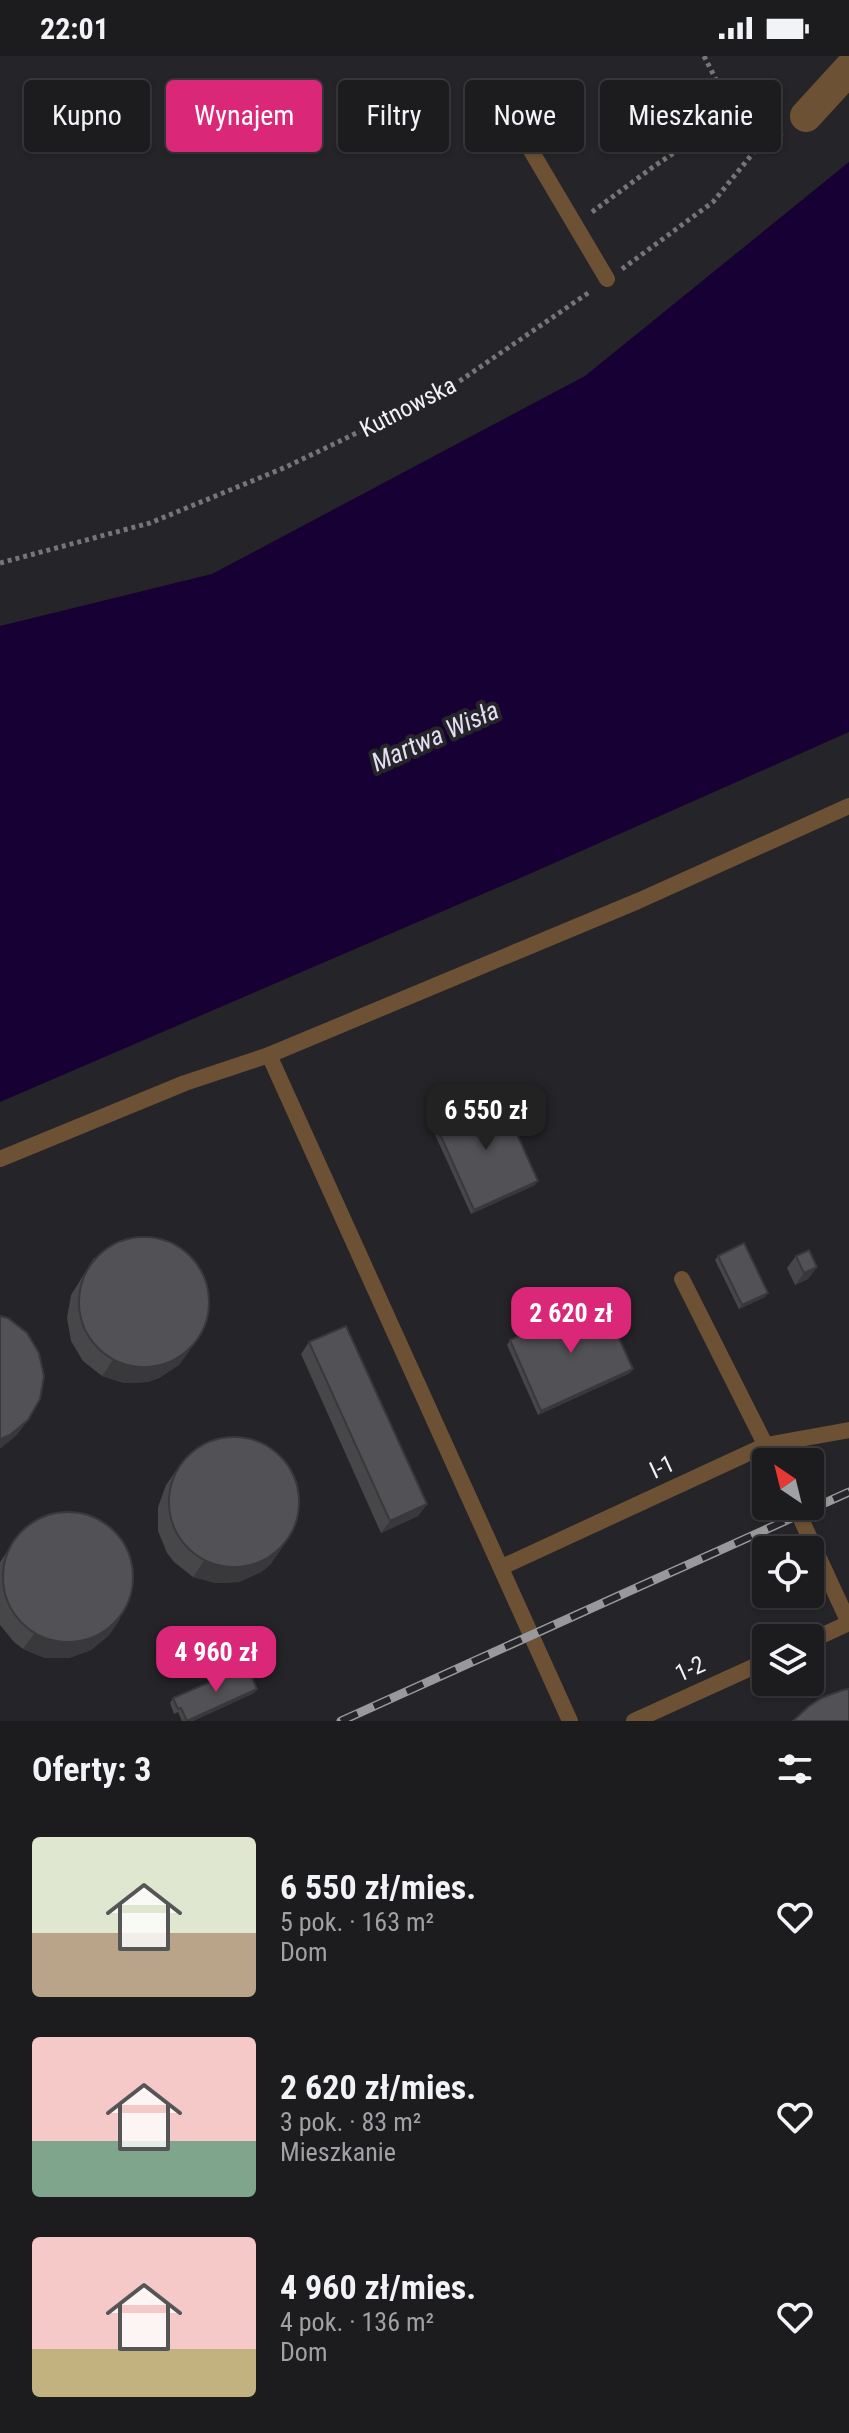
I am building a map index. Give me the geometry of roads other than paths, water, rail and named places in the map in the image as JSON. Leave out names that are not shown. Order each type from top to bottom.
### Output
[{"type":"street","points":[[806,116],[849,69]]},
{"type":"lane","points":[[532,152],[607,279]]},
{"type":"lane","points":[[0,1159],[185,1083],[269,1055],[638,901],[849,806]]},
{"type":"lane","points":[[269,1055],[570,1721]]},
{"type":"lane","points":[[682,1279],[767,1448]]},
{"type":"lane","name":"I-1","points":[[502,1567],[766,1445],[849,1430]]},
{"type":"lane","points":[[801,1520],[849,1623],[824,1635]]},
{"type":"lane","name":"1-2","points":[[634,1721],[752,1667]]},
{"type":"water","name":"Martwa Wisła","points":[[849,162],[849,732],[534,872],[0,1102],[0,626],[212,574],[585,376]]},
{"type":"railway","points":[[341,1721],[849,1492]]}]
